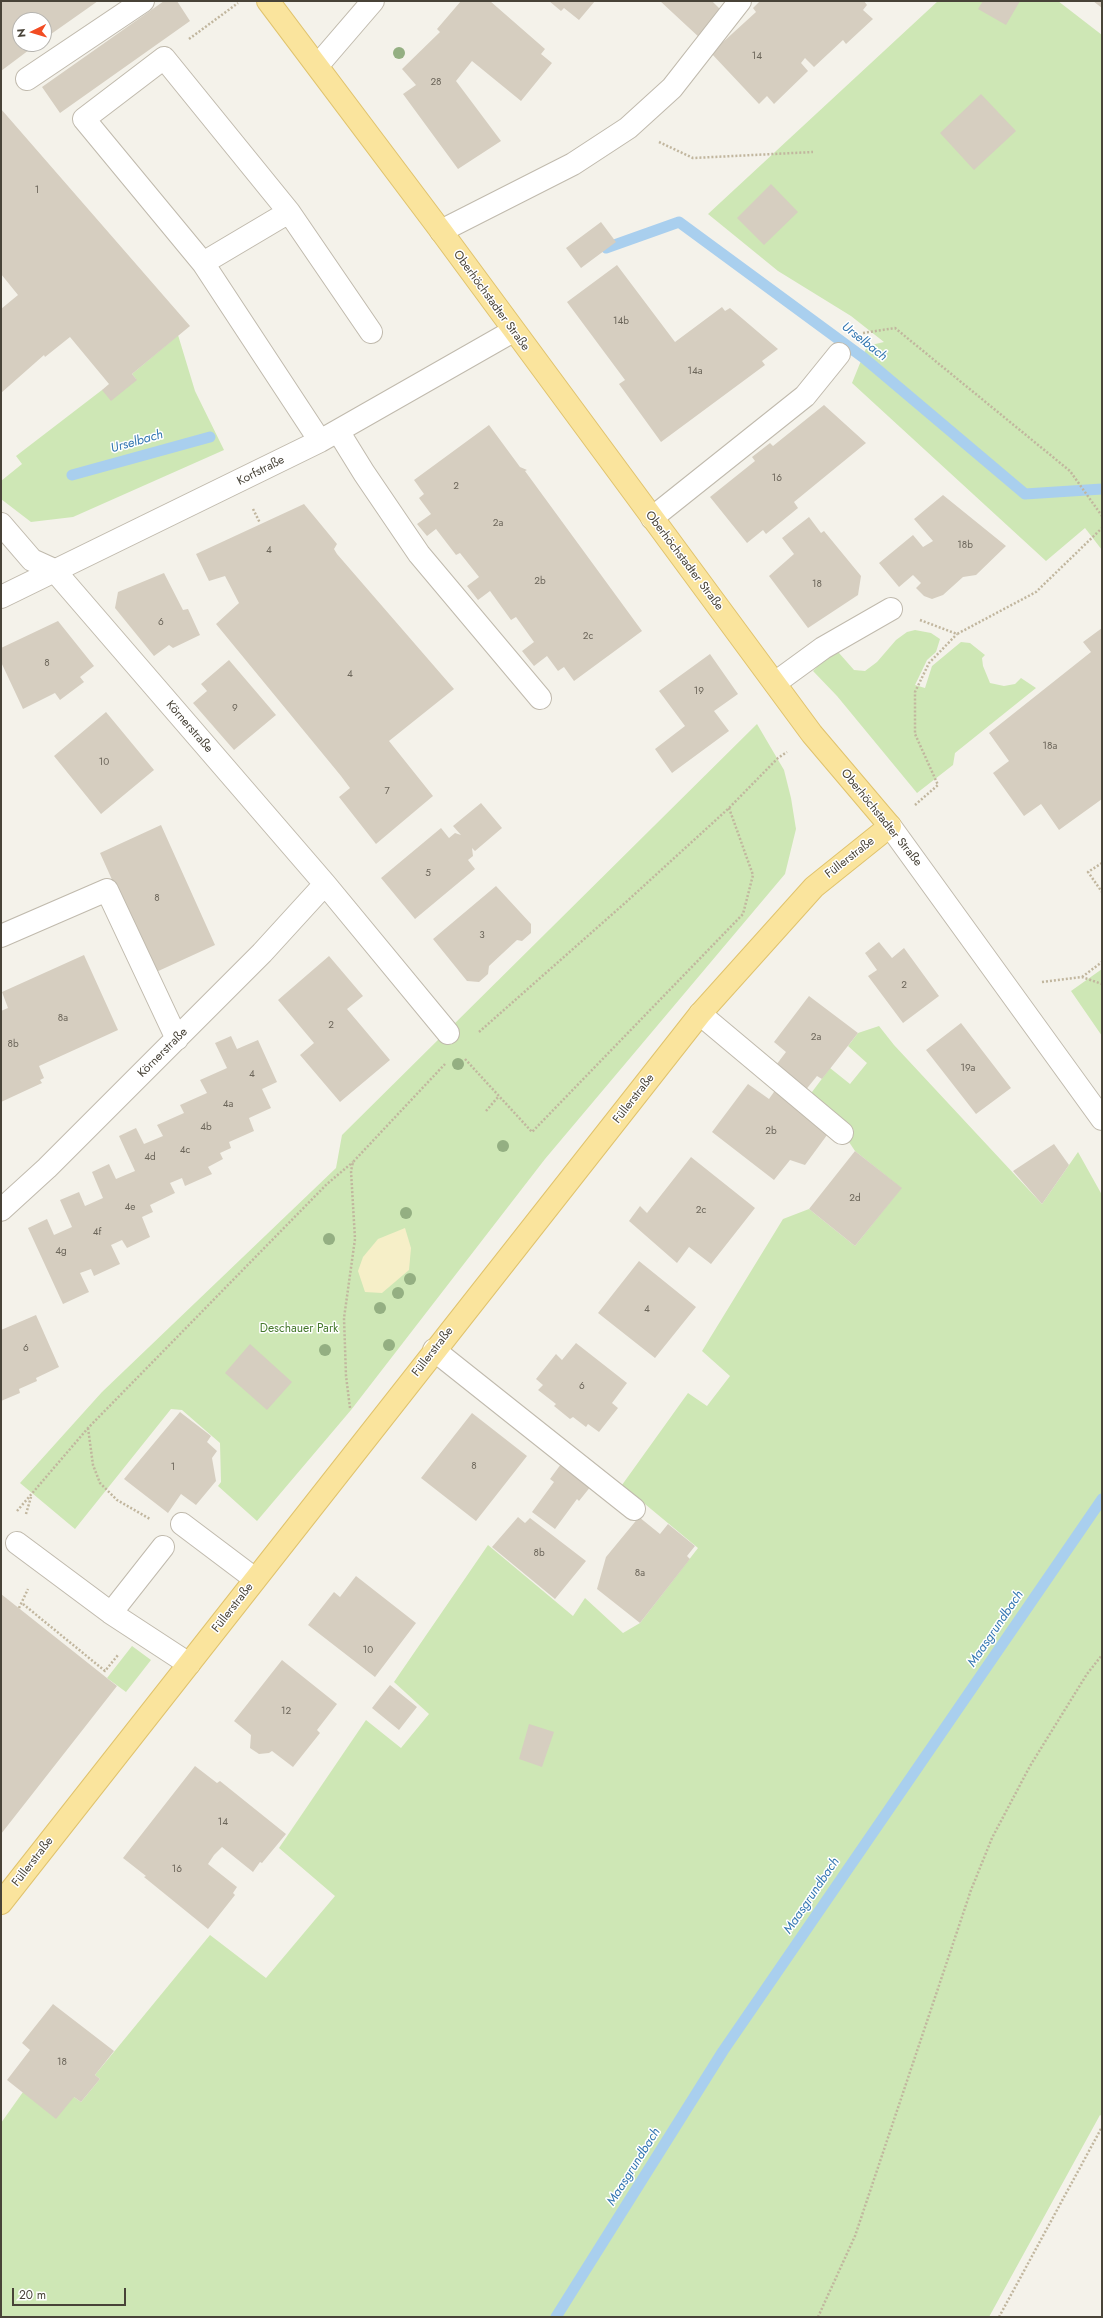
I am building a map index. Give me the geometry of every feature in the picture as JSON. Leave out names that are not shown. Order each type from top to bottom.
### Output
[{"type":"main road","name":"Oberhöchstadter Straße","points":[[268,1],[318,65],[812,734],[890,826]]},
{"type":"main road","name":"Füllerstraße","points":[[1,1903],[434,1350],[700,1014],[814,887],[890,826]]},
{"type":"street","points":[[27,79],[143,1]]},
{"type":"street","points":[[318,65],[373,1]]},
{"type":"street","points":[[441,231],[573,164],[628,128],[672,88],[740,1]]},
{"type":"street","points":[[371,332],[289,212],[164,58],[84,119],[203,263],[329,436],[364,473],[420,554],[540,698]]},
{"type":"street","points":[[203,263],[289,212]]},
{"type":"street","name":"Korfstraße","points":[[1,597],[329,436],[513,331]]},
{"type":"street","points":[[652,518],[805,396],[839,354]]},
{"type":"street","points":[[1,524],[32,560],[54,570]]},
{"type":"street","name":"Körnerstraße","points":[[54,570],[325,884],[453,1041]]},
{"type":"street","points":[[775,683],[823,648],[891,609]]},
{"type":"street","name":"Oberhöchstadter Straße","points":[[890,826],[1008,987],[1102,1119]]},
{"type":"street","name":"Körnerstraße","points":[[1,1210],[47,1168],[177,1039],[262,953],[325,884]]},
{"type":"street","points":[[1,936],[107,890],[177,1039]]},
{"type":"street","points":[[700,1014],[842,1133]]},
{"type":"street","points":[[434,1350],[634,1509]]},
{"type":"street","points":[[182,1524],[255,1579]]},
{"type":"street","points":[[17,1543],[111,1613],[189,1664]]},
{"type":"street","points":[[111,1613],[163,1547]]},
{"type":"path","points":[[164,58],[240,1]]},
{"type":"path","points":[[628,128],[693,158],[813,152]]},
{"type":"path","points":[[861,333],[895,328],[1070,471],[1102,516]]},
{"type":"path","points":[[253,510],[260,523]]},
{"type":"path","points":[[890,826],[938,786],[915,734],[915,692],[929,663],[957,634],[1036,592],[1102,528]]},
{"type":"path","points":[[891,609],[957,634]]},
{"type":"path","points":[[31,1495],[88,1428],[327,1184],[353,1162],[453,1041],[625,904],[728,808],[778,758],[812,734]]},
{"type":"path","points":[[453,1041],[498,1097],[532,1132],[744,914],[753,875],[728,808]]},
{"type":"path","points":[[1102,863],[1088,872],[1102,892]]},
{"type":"path","points":[[1082,977],[1102,962]]},
{"type":"path","points":[[1008,987],[1082,977],[1102,984]]},
{"type":"path","points":[[486,1111],[498,1097]]},
{"type":"path","points":[[346,1376],[344,1318],[355,1239],[351,1171],[353,1162]]},
{"type":"path","points":[[88,1428],[93,1465],[100,1483],[117,1500],[155,1521],[182,1524]]},
{"type":"path","points":[[19,1608],[23,1604],[28,1590]]},
{"type":"path","points":[[23,1604],[105,1671],[138,1630]]},
{"type":"path","points":[[818,2317],[855,2236],[971,1890],[992,1838],[1030,1766],[1087,1674],[1102,1655]]},
{"type":"path","points":[[999,2317],[1102,2127]]},
{"type":"green space","points":[[938,1],[1058,1],[1102,35],[1102,550],[1085,528],[1046,561],[852,383],[867,346],[884,342],[851,316],[778,271],[708,214]]},
{"type":"green space","points":[[178,335],[195,391],[224,450],[73,517],[31,522],[1,499],[1,481],[22,464],[16,456],[102,390],[136,379],[132,374]]},
{"type":"green space","points":[[915,630],[931,633],[940,639],[936,652],[927,660],[915,685],[925,688],[932,666],[961,642],[970,643],[985,655],[982,658],[983,666],[990,683],[1004,686],[1015,684],[1021,678],[1036,688],[955,753],[953,765],[917,793],[837,696],[813,671],[832,652],[839,653],[854,670],[865,671],[877,662],[896,640],[907,632]]},
{"type":"green space","name":"Deschauer Park","points":[[757,724],[784,770],[791,798],[796,829],[785,874],[545,1159],[351,1410],[257,1521],[218,1486],[221,1482],[220,1443],[182,1410],[171,1409],[75,1529],[20,1483],[102,1392],[336,1168],[342,1135]]},
{"type":"green space","points":[[1102,969],[1102,1036],[1071,991]]},
{"type":"green space","points":[[879,1026],[894,1045],[1042,1204],[1078,1152],[1102,1195],[1102,2116],[1100,2115],[989,2317],[1,2317],[1,2123],[23,2092],[74,2097],[81,2102],[100,2079],[95,2075],[210,1935],[266,1978],[335,1896],[279,1848],[366,1720],[401,1748],[429,1714],[394,1682],[488,1545],[573,1616],[585,1598],[623,1633],[640,1623],[698,1548],[622,1485],[688,1393],[707,1406],[730,1376],[702,1351],[783,1219],[809,1209],[855,1246],[901,1188],[855,1151],[847,1139],[854,1130],[809,1096],[830,1068],[850,1084],[867,1063],[848,1046],[858,1033]]},
{"type":"green space","points":[[132,1646],[151,1660],[126,1692],[107,1678]]},
{"type":"sand","points":[[405,1228],[411,1248],[409,1270],[382,1293],[365,1292],[358,1271],[363,1257],[378,1239]]},
{"type":"building","points":[[1,1],[98,1],[52,33],[52,12],[12,12],[12,52],[26,52],[1,71]]},
{"type":"building","points":[[164,1],[177,1],[190,21],[60,113],[42,87]]},
{"type":"building","points":[[461,1],[490,1],[545,49],[541,54],[552,63],[521,101],[472,61],[456,81],[501,141],[458,169],[403,94],[416,85],[402,69],[440,32],[437,29]]},
{"type":"building","points":[[549,1],[595,1],[579,20],[564,8],[561,11]]},
{"type":"building","points":[[660,1],[712,1],[724,13],[701,39]]},
{"type":"building","points":[[760,1],[864,1],[867,5],[863,10],[873,19],[846,44],[843,40],[814,67],[805,58],[801,63],[808,71],[774,104],[767,96],[759,104],[711,53],[756,12],[753,8]]},
{"type":"building","points":[[983,1],[1020,1],[1006,25],[978,9]]},
{"type":"building","points":[[1093,1],[1102,1],[1102,8]]},
{"type":"building","points":[[981,94],[1016,131],[974,170],[940,133]]},
{"type":"building","points":[[1,109],[190,326],[132,374],[137,380],[111,401],[102,390],[109,384],[70,337],[45,357],[44,355],[1,393],[1,309],[18,295],[1,274]]},
{"type":"building","points":[[771,184],[798,212],[764,245],[737,218]]},
{"type":"building","points":[[601,222],[616,242],[581,268],[566,248]]},
{"type":"building","points":[[617,265],[675,342],[722,307],[725,311],[730,308],[778,349],[762,361],[765,365],[661,442],[619,384],[625,380],[567,302]]},
{"type":"building","points":[[824,405],[866,443],[794,502],[798,508],[766,534],[763,530],[747,543],[710,497],[755,461],[752,457],[770,443],[773,446]]},
{"type":"building","points":[[489,425],[520,467],[527,470],[525,471],[642,631],[574,681],[564,667],[558,671],[547,656],[534,666],[522,651],[534,642],[516,617],[511,620],[490,591],[478,600],[467,586],[479,577],[460,553],[456,555],[436,529],[427,536],[417,524],[431,514],[419,498],[424,494],[414,480]]},
{"type":"building","points":[[943,495],[1006,546],[976,575],[963,577],[943,595],[932,599],[924,596],[916,588],[921,583],[913,575],[899,587],[879,563],[913,535],[923,547],[933,541],[914,519]]},
{"type":"building","points":[[304,504],[337,544],[334,549],[337,554],[454,689],[389,741],[433,796],[376,844],[339,797],[350,788],[216,624],[239,603],[225,576],[209,581],[196,554]]},
{"type":"building","points":[[809,517],[821,533],[824,531],[861,576],[858,595],[808,628],[769,576],[794,554],[782,538]]},
{"type":"building","points":[[164,573],[183,610],[188,609],[200,635],[173,648],[169,645],[154,656],[115,608],[118,592]]},
{"type":"building","points":[[58,621],[94,666],[80,677],[84,682],[60,700],[55,693],[23,709],[1,662],[1,648]]},
{"type":"building","points":[[1102,628],[1102,799],[1059,830],[1041,804],[1024,816],[993,773],[1009,761],[989,733],[1091,652],[1083,642]]},
{"type":"building","points":[[710,654],[738,694],[714,711],[729,731],[672,773],[655,749],[685,726],[659,691]]},
{"type":"building","points":[[229,660],[276,715],[234,750],[193,703],[207,691],[201,684]]},
{"type":"building","points":[[106,712],[154,770],[101,814],[54,756]]},
{"type":"building","points":[[481,803],[502,828],[475,851],[472,848],[473,856],[468,860],[475,869],[415,919],[381,878],[441,828],[449,838],[455,833],[461,835],[453,826]]},
{"type":"building","points":[[161,825],[215,945],[154,973],[100,853]]},
{"type":"building","points":[[496,886],[531,924],[531,933],[522,941],[517,940],[489,966],[488,974],[479,982],[467,981],[433,939]]},
{"type":"building","points":[[879,942],[892,958],[904,948],[939,996],[903,1023],[868,976],[877,970],[865,953]]},
{"type":"building","points":[[84,955],[118,1030],[39,1066],[44,1078],[40,1080],[42,1083],[1,1102],[1,1011],[8,1008],[2,992]]},
{"type":"building","points":[[329,956],[363,996],[347,1009],[390,1060],[340,1102],[300,1055],[314,1043],[278,1000]]},
{"type":"building","points":[[809,996],[858,1033],[822,1079],[817,1076],[804,1092],[773,1069],[786,1052],[774,1042]]},
{"type":"building","points":[[961,1023],[1011,1088],[976,1114],[926,1050]]},
{"type":"building","points":[[231,1036],[237,1049],[258,1040],[277,1082],[262,1089],[271,1108],[249,1118],[254,1131],[229,1142],[231,1148],[220,1153],[223,1159],[208,1167],[212,1174],[185,1186],[182,1178],[170,1183],[175,1193],[150,1205],[153,1212],[142,1217],[150,1237],[127,1248],[122,1240],[111,1245],[120,1264],[94,1276],[91,1269],[80,1273],[89,1292],[63,1304],[28,1228],[47,1219],[54,1235],[72,1227],[60,1200],[79,1192],[85,1206],[103,1198],[92,1172],[109,1164],[116,1179],[135,1171],[119,1136],[136,1128],[144,1144],[163,1136],[157,1125],[184,1113],[180,1105],[207,1093],[200,1080],[227,1068],[215,1043]]},
{"type":"building","points":[[748,1084],[769,1099],[776,1089],[830,1131],[805,1165],[790,1160],[774,1180],[712,1132]]},
{"type":"building","points":[[1054,1144],[1069,1165],[1042,1204],[1013,1171]]},
{"type":"building","points":[[855,1151],[902,1188],[855,1246],[809,1209]]},
{"type":"building","points":[[691,1157],[755,1208],[711,1264],[689,1247],[677,1263],[629,1221],[640,1206],[647,1213]]},
{"type":"building","points":[[639,1261],[696,1307],[655,1358],[598,1313]]},
{"type":"building","points":[[36,1315],[59,1367],[36,1378],[37,1381],[19,1389],[20,1393],[1,1401],[1,1330]]},
{"type":"building","points":[[576,1343],[627,1383],[612,1403],[618,1408],[599,1432],[588,1424],[586,1427],[573,1417],[570,1419],[554,1406],[556,1404],[538,1390],[543,1385],[536,1379],[556,1354],[562,1360]]},
{"type":"building","points":[[250,1344],[292,1382],[267,1410],[225,1373]]},
{"type":"building","points":[[180,1412],[211,1436],[207,1442],[217,1451],[212,1458],[216,1481],[196,1505],[181,1494],[168,1513],[124,1479]]},
{"type":"building","points":[[472,1413],[527,1456],[476,1521],[421,1478]]},
{"type":"building","points":[[561,1464],[591,1486],[579,1501],[577,1499],[555,1529],[532,1512],[554,1482],[550,1479]]},
{"type":"building","points":[[518,1517],[525,1523],[530,1518],[586,1561],[555,1599],[492,1547]]},
{"type":"building","points":[[639,1517],[660,1534],[668,1524],[695,1546],[687,1556],[690,1559],[640,1623],[597,1589],[606,1557]]},
{"type":"building","points":[[356,1576],[416,1623],[375,1677],[308,1625],[334,1592],[340,1597]]},
{"type":"building","points":[[1,1594],[117,1686],[1,1834]]},
{"type":"building","points":[[282,1660],[337,1704],[317,1730],[320,1733],[293,1767],[272,1751],[269,1753],[259,1754],[250,1748],[251,1735],[234,1721]]},
{"type":"building","points":[[390,1685],[417,1707],[399,1730],[372,1708]]},
{"type":"building","points":[[529,1724],[554,1732],[542,1767],[519,1759]]},
{"type":"building","points":[[195,1766],[217,1783],[220,1781],[286,1834],[262,1863],[260,1862],[253,1872],[222,1847],[214,1855],[208,1864],[237,1887],[233,1893],[235,1895],[208,1929],[123,1858]]},
{"type":"building","points":[[53,2004],[114,2051],[95,2075],[100,2079],[81,2102],[74,2097],[56,2119],[7,2080],[30,2050],[22,2043]]},
{"type":"waterway","name":"Urselbach","points":[[606,248],[679,222],[864,358],[1025,494],[1102,489]]},
{"type":"waterway","name":"Urselbach","points":[[72,475],[210,437]]},
{"type":"waterway","name":"Maasgrundbach","points":[[556,2317],[723,2051],[1102,1499]]}]
